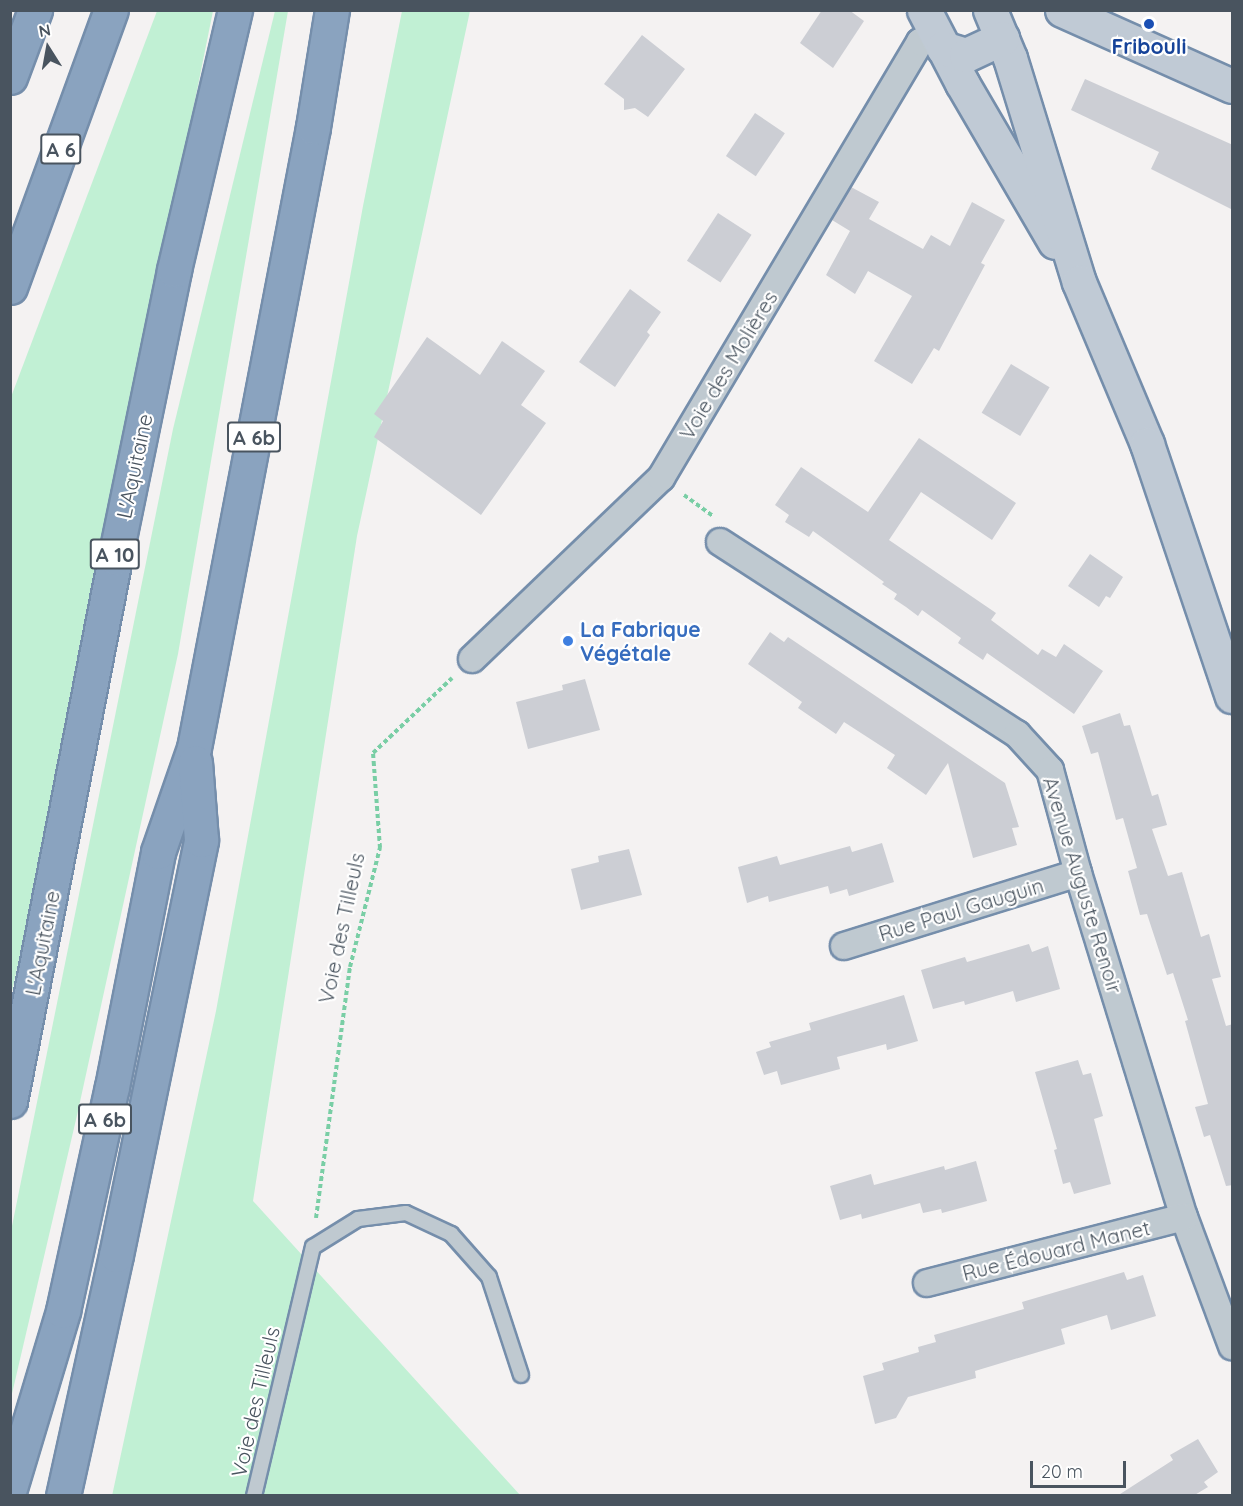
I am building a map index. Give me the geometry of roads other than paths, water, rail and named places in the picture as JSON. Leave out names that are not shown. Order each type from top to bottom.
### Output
[{"type":"highway","points":[[10,77],[35,10]]},
{"type":"highway","name":"A 6","points":[[10,287],[111,10]]},
{"type":"highway","name":"L'Aquitaine","points":[[10,1101],[122,524],[174,270],[235,10]]},
{"type":"highway","name":"A 6b","points":[[10,1488],[63,1311],[112,1087],[158,852],[194,748],[313,127],[332,10]]},
{"type":"highway","points":[[63,1496],[116,1255],[201,840],[194,748]]},
{"type":"street","points":[[1062,10],[1233,86]]},
{"type":"street","points":[[934,25],[966,55],[996,24],[1040,146],[1079,282],[1146,444],[1233,696]]},
{"type":"street","points":[[934,25],[1079,282]]},
{"type":"street","name":"Voie des Molières","points":[[472,658],[661,478],[920,42],[934,25]]},
{"type":"street","name":"Avenue Auguste Renoir","points":[[720,542],[1017,734],[1050,770],[1077,873],[1185,1217],[1233,1346]]},
{"type":"street","name":"Rue Paul Gauguin","points":[[844,946],[1077,873]]},
{"type":"street","name":"Rue Édouard Manet","points":[[927,1283],[1185,1217]]},
{"type":"lane","name":"Voie des Tilleuls","points":[[254,1496],[313,1247],[358,1219],[406,1213],[451,1234],[489,1276],[521,1375]]},
{"type":"place","name":"Fribouli","points":[[1149,24]]},
{"type":"place","name":"La Fabrique Végétale","points":[[568,641]]}]
